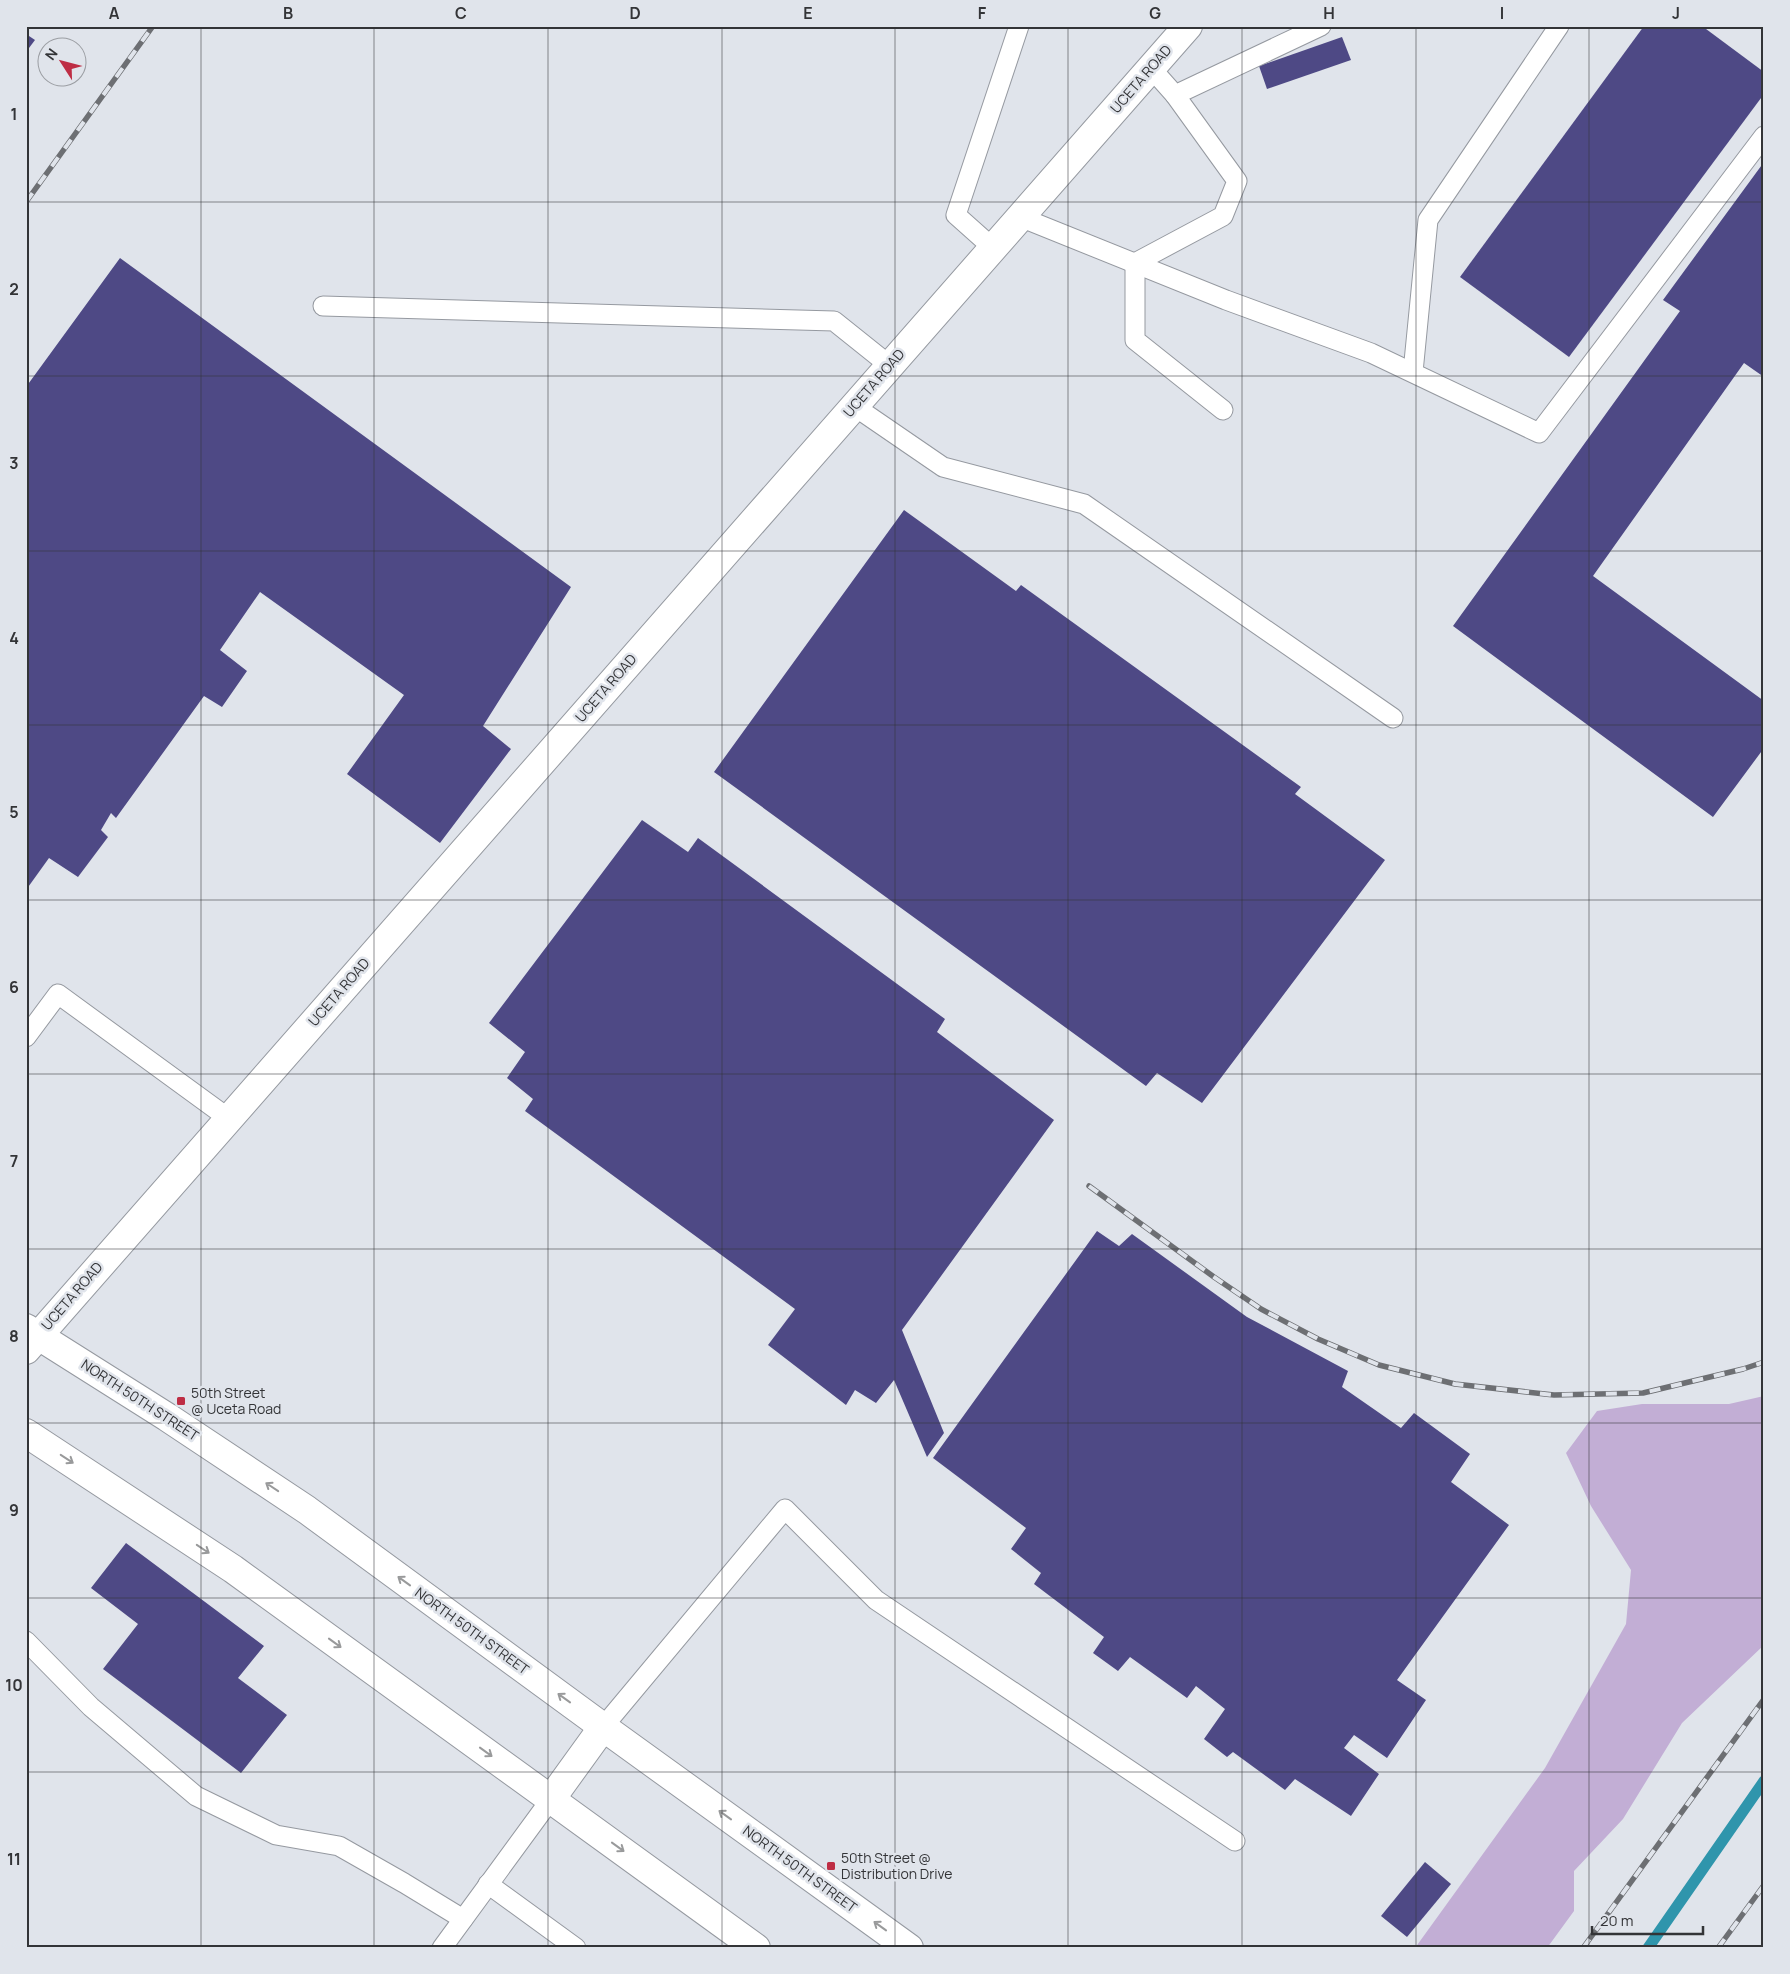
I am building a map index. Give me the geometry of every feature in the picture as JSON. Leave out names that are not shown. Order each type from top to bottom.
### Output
[{"type":"main road","name":"UCETA ROAD","points":[[30,1337],[228,1118],[1188,26]]},
{"type":"main road","name":"NORTH 50TH STREET","points":[[30,1337],[167,1417],[307,1510],[909,1948]]},
{"type":"main road","points":[[26,1433],[233,1569],[756,1948]]},
{"type":"main road","points":[[551,1799],[603,1727]]},
{"type":"lane","points":[[993,248],[956,215],[1019,26]]},
{"type":"lane","points":[[1175,95],[1322,26]]},
{"type":"lane","points":[[1413,372],[1428,220],[1559,26]]},
{"type":"lane","points":[[1135,263],[1223,216],[1237,181],[1175,95],[1151,68]]},
{"type":"lane","points":[[1020,217],[1226,300],[1371,353],[1538,433],[1764,136]]},
{"type":"lane","points":[[1135,263],[1135,340],[1223,410]]},
{"type":"lane","points":[[323,306],[834,321],[889,366]]},
{"type":"lane","points":[[854,406],[943,467],[1084,504],[1393,718]]},
{"type":"lane","points":[[26,1037],[58,994],[228,1118]]},
{"type":"lane","points":[[603,1727],[785,1509],[876,1600],[1235,1841]]},
{"type":"lane","points":[[26,1641],[92,1707],[196,1796],[276,1835],[340,1846],[463,1919]]},
{"type":"lane","points":[[442,1948],[551,1799]]},
{"type":"lane","points":[[488,1884],[576,1948]]},
{"type":"shaded area","points":[[1764,1396],[1764,1645],[1682,1723],[1623,1819],[1574,1871],[1574,1911],[1547,1948],[1415,1948],[1545,1768],[1626,1624],[1631,1570],[1591,1506],[1566,1453],[1597,1411],[1642,1404],[1729,1404]]},
{"type":"building","points":[[1644,26],[1702,26],[1764,72],[1764,94],[1569,357],[1460,277]]},
{"type":"building","points":[[26,34],[35,40],[26,52]]},
{"type":"building","points":[[1342,37],[1351,60],[1267,89],[1259,66]]},
{"type":"building","points":[[1764,162],[1764,377],[1744,363],[1593,576],[1764,701],[1764,748],[1713,817],[1453,626],[1680,311],[1663,300]]},
{"type":"building","points":[[120,258],[571,587],[483,726],[511,749],[440,843],[347,774],[404,695],[260,592],[220,650],[247,671],[222,707],[204,696],[116,818],[111,813],[101,830],[108,837],[78,877],[49,858],[26,890],[26,387]]},
{"type":"building","points":[[904,510],[1016,591],[1021,585],[1301,787],[1295,794],[1385,860],[1202,1103],[1157,1073],[1146,1086],[714,772]]},
{"type":"building","points":[[642,820],[688,852],[698,838],[945,1019],[937,1032],[1054,1120],[902,1330],[944,1433],[927,1457],[894,1380],[876,1403],[855,1390],[846,1405],[768,1345],[795,1309],[525,1111],[533,1099],[507,1078],[525,1052],[489,1023]]},
{"type":"building","points":[[1097,1231],[1119,1246],[1132,1234],[1247,1317],[1348,1371],[1342,1387],[1401,1428],[1414,1413],[1470,1454],[1451,1482],[1509,1525],[1397,1680],[1426,1700],[1387,1758],[1354,1735],[1344,1748],[1379,1774],[1351,1816],[1295,1779],[1285,1790],[1233,1752],[1227,1757],[1204,1739],[1225,1709],[1196,1686],[1187,1698],[1130,1657],[1118,1671],[1093,1653],[1104,1637],[1034,1584],[1041,1573],[1011,1549],[1026,1528],[933,1458]]},
{"type":"building","points":[[126,1543],[264,1646],[238,1678],[287,1715],[241,1773],[103,1669],[138,1624],[91,1588]]},
{"type":"building","points":[[1425,1862],[1451,1884],[1407,1937],[1381,1916]]},
{"type":"waterway","points":[[1648,1948],[1764,1781]]},
{"type":"railway","points":[[26,202],[153,26]]},
{"type":"railway","points":[[1089,1186],[1261,1309],[1318,1339],[1379,1365],[1455,1384],[1554,1395],[1643,1393],[1743,1369],[1764,1362]]},
{"type":"railway","points":[[1583,1948],[1764,1699]]},
{"type":"railway","points":[[1718,1948],[1764,1885]]},
{"type":"place","name":"50th Street @ Uceta Road","points":[[181,1401]]},
{"type":"place","name":"50th Street @ Distribution Drive","points":[[831,1866]]}]
